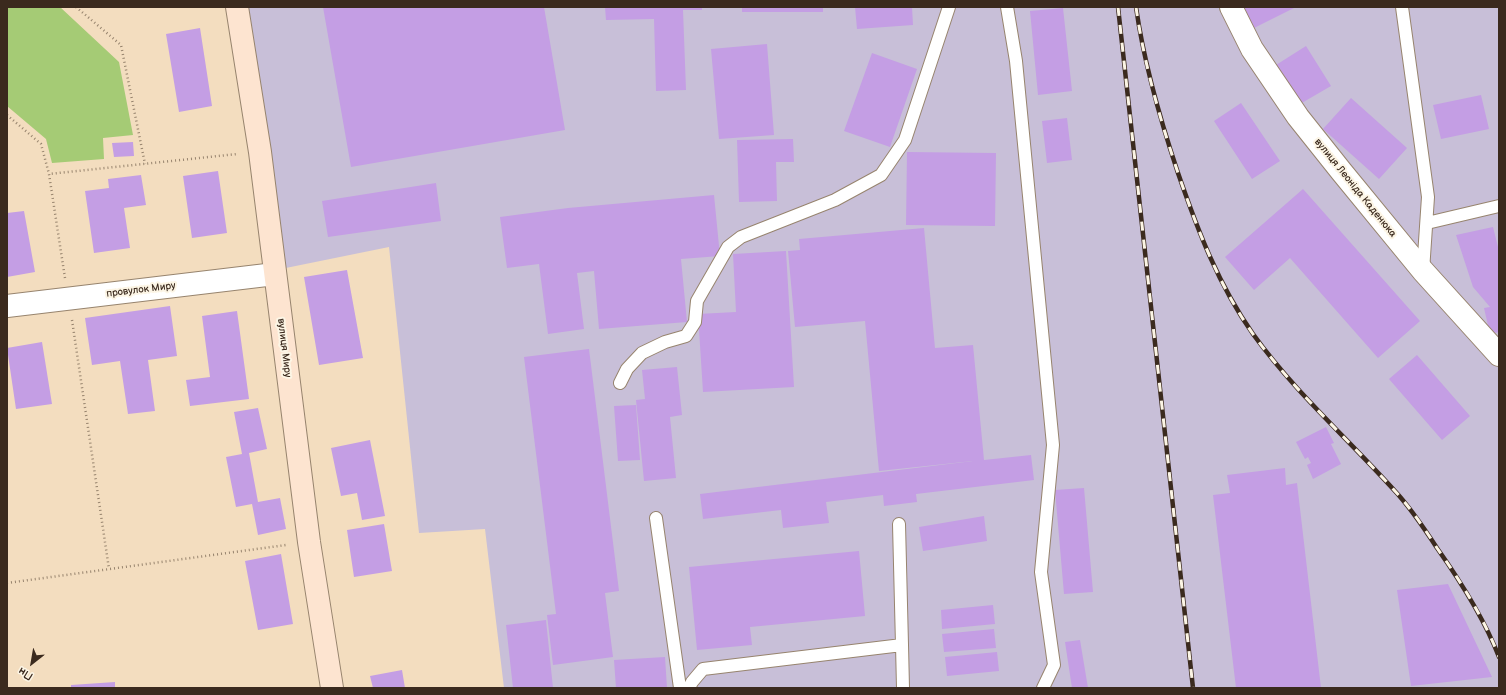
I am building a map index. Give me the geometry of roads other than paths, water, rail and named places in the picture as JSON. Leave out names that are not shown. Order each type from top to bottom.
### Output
[{"type":"main road","name":"вулиця Миру","points":[[237,7],[260,152],[308,542],[332,688]]},
{"type":"street","name":"вулиця Леоніда Каденюка","points":[[1231,7],[1252,49],[1298,117],[1341,172],[1423,271],[1499,355]]},
{"type":"street","name":"провулок Миру","points":[[7,306],[275,274]]},
{"type":"lane","points":[[620,383],[627,369],[642,353],[665,342],[686,336],[695,322],[697,301],[728,246],[740,237],[835,200],[881,175],[905,140],[948,7]]},
{"type":"lane","points":[[1007,7],[1016,61],[1053,445],[1042,572],[1054,665],[1043,688]]},
{"type":"lane","points":[[1402,7],[1428,197],[1423,271]]},
{"type":"lane","points":[[1427,223],[1499,206]]},
{"type":"lane","points":[[656,518],[680,688]]},
{"type":"lane","points":[[899,524],[903,688]]},
{"type":"lane","points":[[689,688],[702,669],[902,645]]},
{"type":"railway","points":[[1118,7],[1193,688]]},
{"type":"railway","points":[[1136,7],[1148,70],[1171,153],[1201,236],[1229,296],[1253,334],[1269,355],[1303,395],[1400,497],[1422,525],[1471,601],[1486,628],[1499,657]]}]
